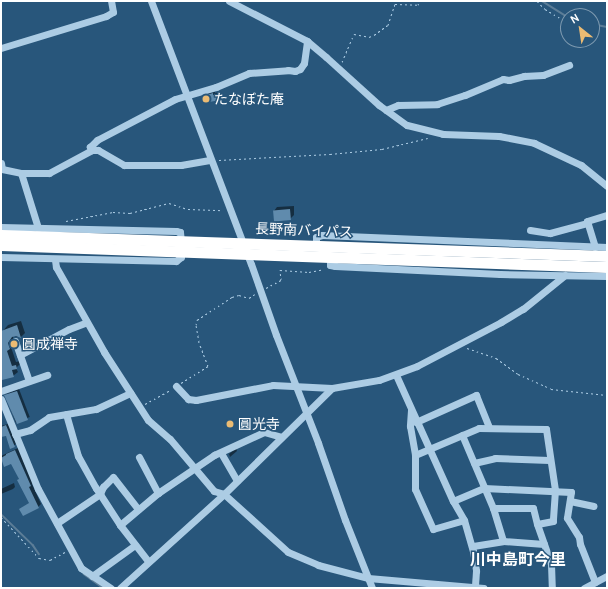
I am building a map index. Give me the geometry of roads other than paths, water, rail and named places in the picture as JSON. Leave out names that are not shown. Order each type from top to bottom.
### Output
[{"type":"highway","name":"長野南バイパス","points":[[1,235],[181,247],[330,261],[607,256]]},
{"type":"highway","name":"長野南バイパス","points":[[1,245],[181,247],[243,243],[316,245],[607,267]]},
{"type":"street","points":[[1,48],[106,16],[113,12],[111,1]]},
{"type":"street","points":[[151,1],[210,160],[243,243],[345,520],[372,588]]},
{"type":"street","points":[[229,1],[307,41],[386,110],[407,125],[443,134],[499,136],[534,143],[581,165],[607,186]]},
{"type":"street","points":[[92,150],[90,147],[97,140],[175,99],[216,87],[249,73],[288,70],[295,71],[300,68],[304,62],[307,41]]},
{"type":"street","points":[[386,110],[398,105],[436,104],[464,95],[503,78],[509,80],[524,76],[543,75],[570,65]]},
{"type":"street","points":[[2,167],[21,173],[49,173],[92,150],[98,150],[124,165],[181,164],[210,160]]},
{"type":"street","points":[[21,173],[38,228]]},
{"type":"street","points":[[530,230],[550,232],[588,223],[587,221],[607,215]]},
{"type":"street","points":[[588,223],[595,247]]},
{"type":"street","points":[[1,227],[176,231],[180,232],[181,247],[181,257],[176,261],[55,260],[1,257]]},
{"type":"street","points":[[550,232],[556,246]]},
{"type":"street","points":[[501,258],[556,246],[607,248]]},
{"type":"street","points":[[501,258],[565,275],[607,276]]},
{"type":"street","points":[[55,260],[56,267],[87,322],[139,408],[148,420],[170,439],[214,491],[224,494],[288,552],[318,565],[368,578],[484,588]]},
{"type":"street","points":[[176,386],[188,399],[196,400],[273,385],[332,388],[379,380],[396,375],[458,346],[523,309],[565,275]]},
{"type":"street","points":[[20,355],[69,329],[87,322]]},
{"type":"street","points":[[15,341],[29,381]]},
{"type":"street","points":[[1,391],[47,375]]},
{"type":"street","points":[[396,375],[416,422],[464,520],[472,546],[476,571],[475,587]]},
{"type":"street","points":[[120,588],[142,569],[148,561],[224,494],[332,388]]},
{"type":"street","points":[[15,434],[30,430],[50,417],[96,409],[130,393]]},
{"type":"street","points":[[416,422],[476,395],[489,428]]},
{"type":"street","points":[[1,399],[38,488],[81,568],[111,588]]},
{"type":"street","points":[[411,408],[410,426],[416,455],[415,489],[433,529],[464,520]]},
{"type":"street","points":[[66,414],[78,456],[100,494],[135,545],[148,561]]},
{"type":"street","points":[[416,455],[429,448],[479,428],[546,429],[549,460],[555,490],[553,521],[537,524]]},
{"type":"street","points":[[120,524],[158,493],[194,467],[264,432],[281,437]]},
{"type":"street","points":[[462,435],[493,508],[503,541]]},
{"type":"street","points":[[221,453],[237,481]]},
{"type":"street","points":[[139,457],[158,493]]},
{"type":"street","points":[[474,463],[495,458],[549,460]]},
{"type":"street","points":[[57,523],[100,494],[103,487],[113,477],[138,509]]},
{"type":"street","points":[[453,500],[484,488],[555,490],[571,492],[567,518],[580,537],[580,544],[595,582]]},
{"type":"street","points":[[570,501],[593,506]]},
{"type":"street","points":[[493,508],[533,508],[551,564],[552,588]]},
{"type":"street","points":[[472,546],[503,541],[544,544]]},
{"type":"street","points":[[92,576],[115,557],[135,545]]},
{"type":"street","points":[[584,588],[607,576]]},
{"type":"waterway","points":[[542,1],[560,12]]},
{"type":"waterway","points":[[600,26],[607,27]]},
{"type":"waterway","points":[[1,514],[33,545],[39,554]]},
{"type":"waterway","points":[[84,574],[103,588]]},
{"type":"place","name":"たなぼた庵","points":[[206,99]]},
{"type":"place","name":"圓成禅寺","points":[[14,344]]},
{"type":"place","name":"圓光寺","points":[[230,424]]},
{"type":"district","name":"川中島町今里","points":[[518,560]]}]
